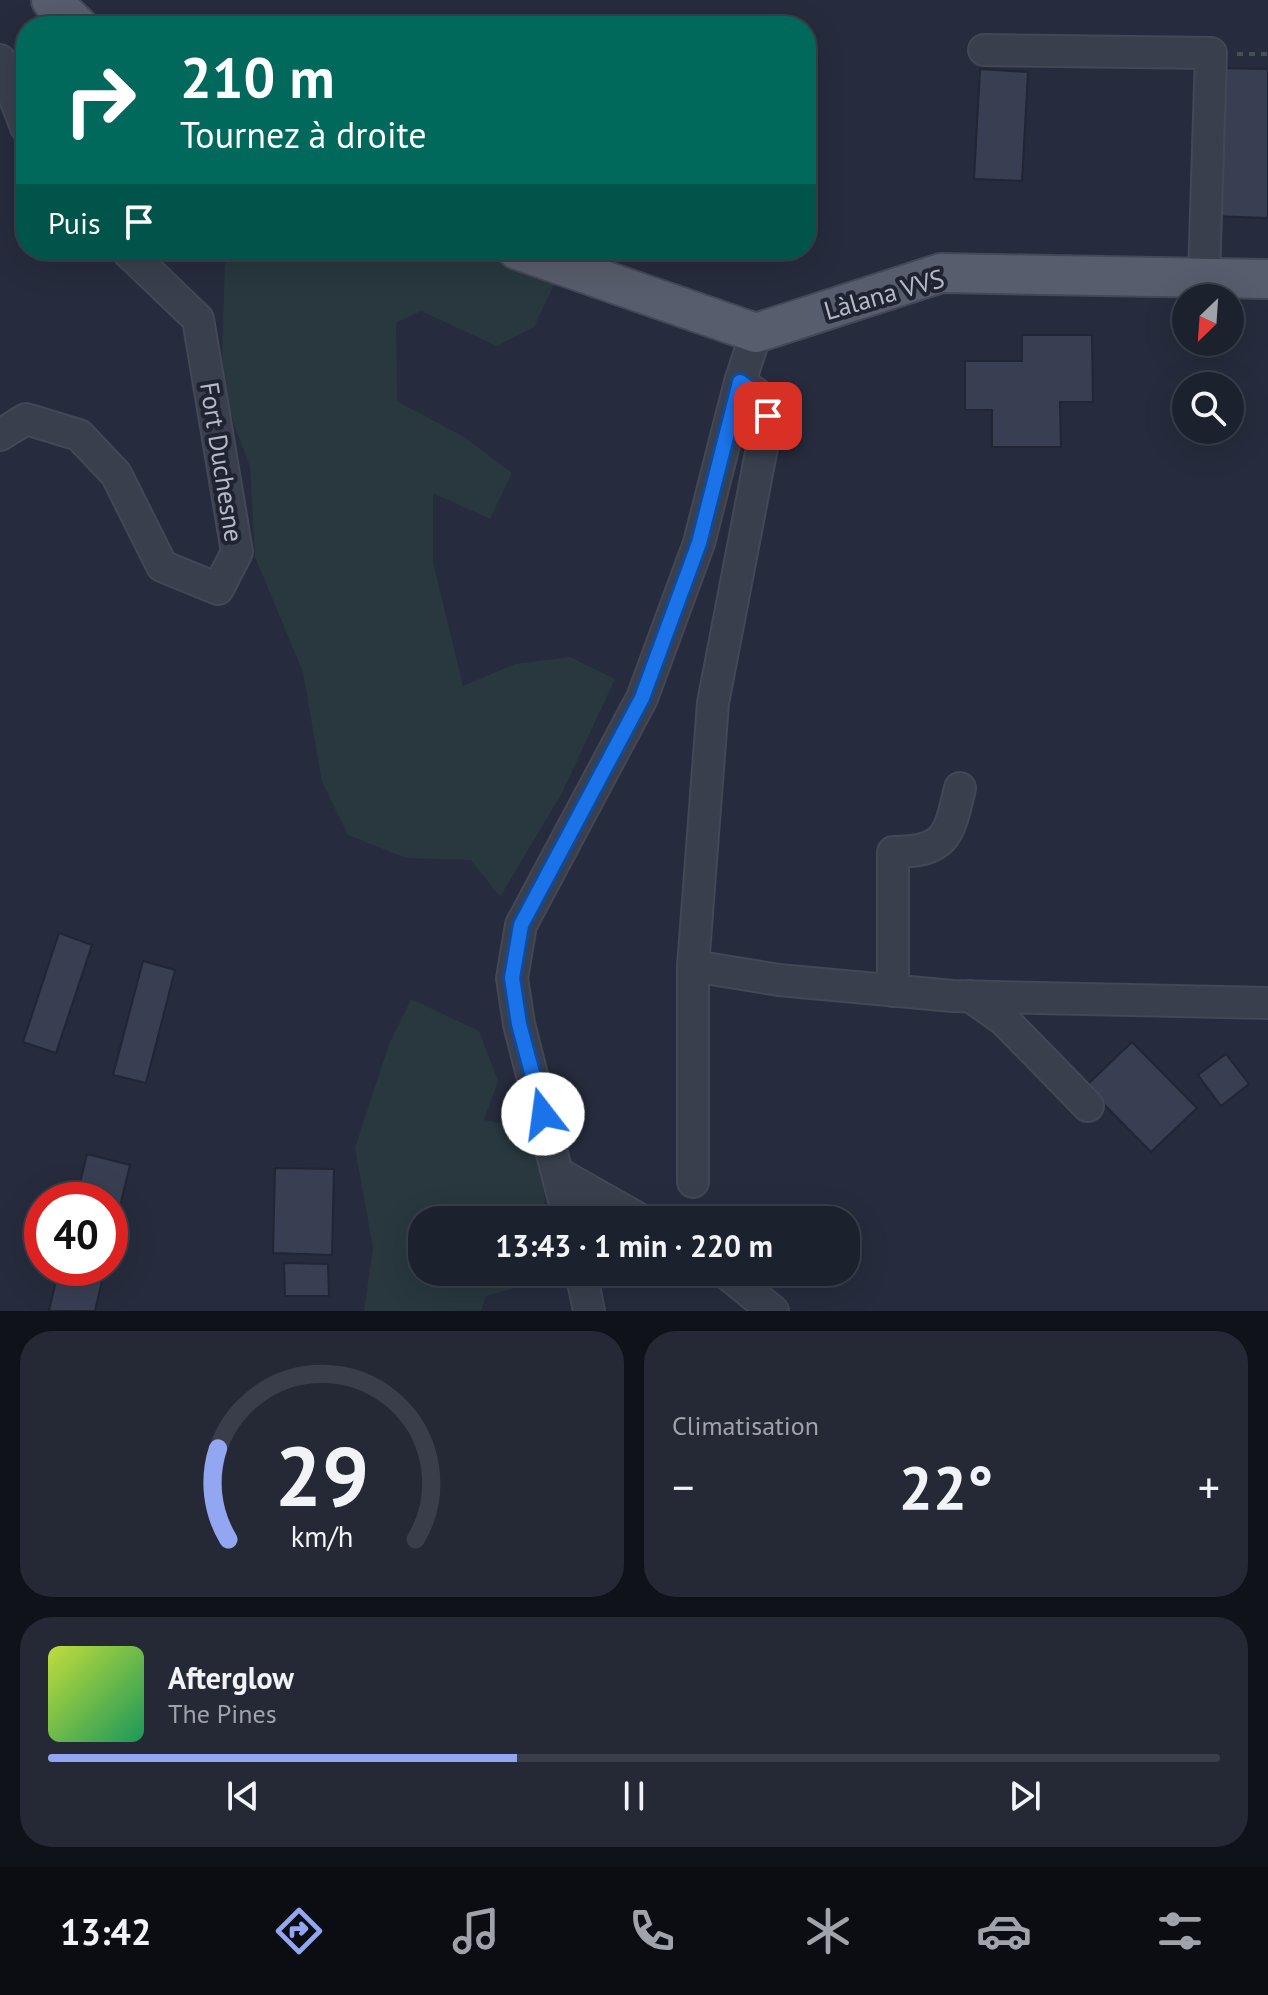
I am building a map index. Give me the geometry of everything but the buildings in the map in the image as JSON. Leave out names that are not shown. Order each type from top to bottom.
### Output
[{"type":"main road","points":[[51,0],[68,16]]},
{"type":"main road","points":[[546,260],[756,333]]},
{"type":"main road","name":"Làlana VVS","points":[[756,333],[941,273],[1268,279]]},
{"type":"street","points":[[984,50],[1211,53],[1204,276]]},
{"type":"street","points":[[0,60],[16,101]]},
{"type":"street","name":"Fort Duchesne","points":[[0,435],[26,419],[79,435],[116,474],[162,566],[218,589],[237,552],[198,319],[136,260]]},
{"type":"street","points":[[566,1206],[512,978],[521,925],[642,698],[699,543],[740,382],[756,333]]},
{"type":"street","points":[[693,1182],[693,966],[713,703],[768,416],[766,401],[740,382]]},
{"type":"street","points":[[893,991],[893,852],[915,852],[936,846],[949,833],[960,788]]},
{"type":"street","points":[[693,966],[893,991],[970,996],[1268,1003]]},
{"type":"street","points":[[970,996],[1004,1020],[1088,1106]]},
{"type":"street","points":[[558,1173],[616,1206]]},
{"type":"street","points":[[584,1286],[589,1311]]},
{"type":"street","points":[[742,1286],[773,1311]]},
{"type":"shaded area","points":[[216,260],[517,260],[559,274],[534,327],[497,346],[421,311],[396,323],[397,401],[464,437],[512,473],[490,519],[433,493],[433,562],[463,686],[515,664],[570,657],[615,679],[562,793],[500,897],[471,860],[406,858],[348,835],[322,782],[303,672],[255,557],[250,467],[221,389],[225,262]]},
{"type":"shaded area","points":[[411,999],[479,1031],[498,1081],[484,1120],[535,1130],[544,1206],[408,1206],[408,1286],[521,1286],[486,1296],[481,1311],[364,1311],[373,1248],[355,1148],[389,1044]]},
{"type":"route","points":[[543,1114],[519,1024],[512,978],[521,925],[642,698],[699,543],[740,382],[766,401],[768,416]]}]
